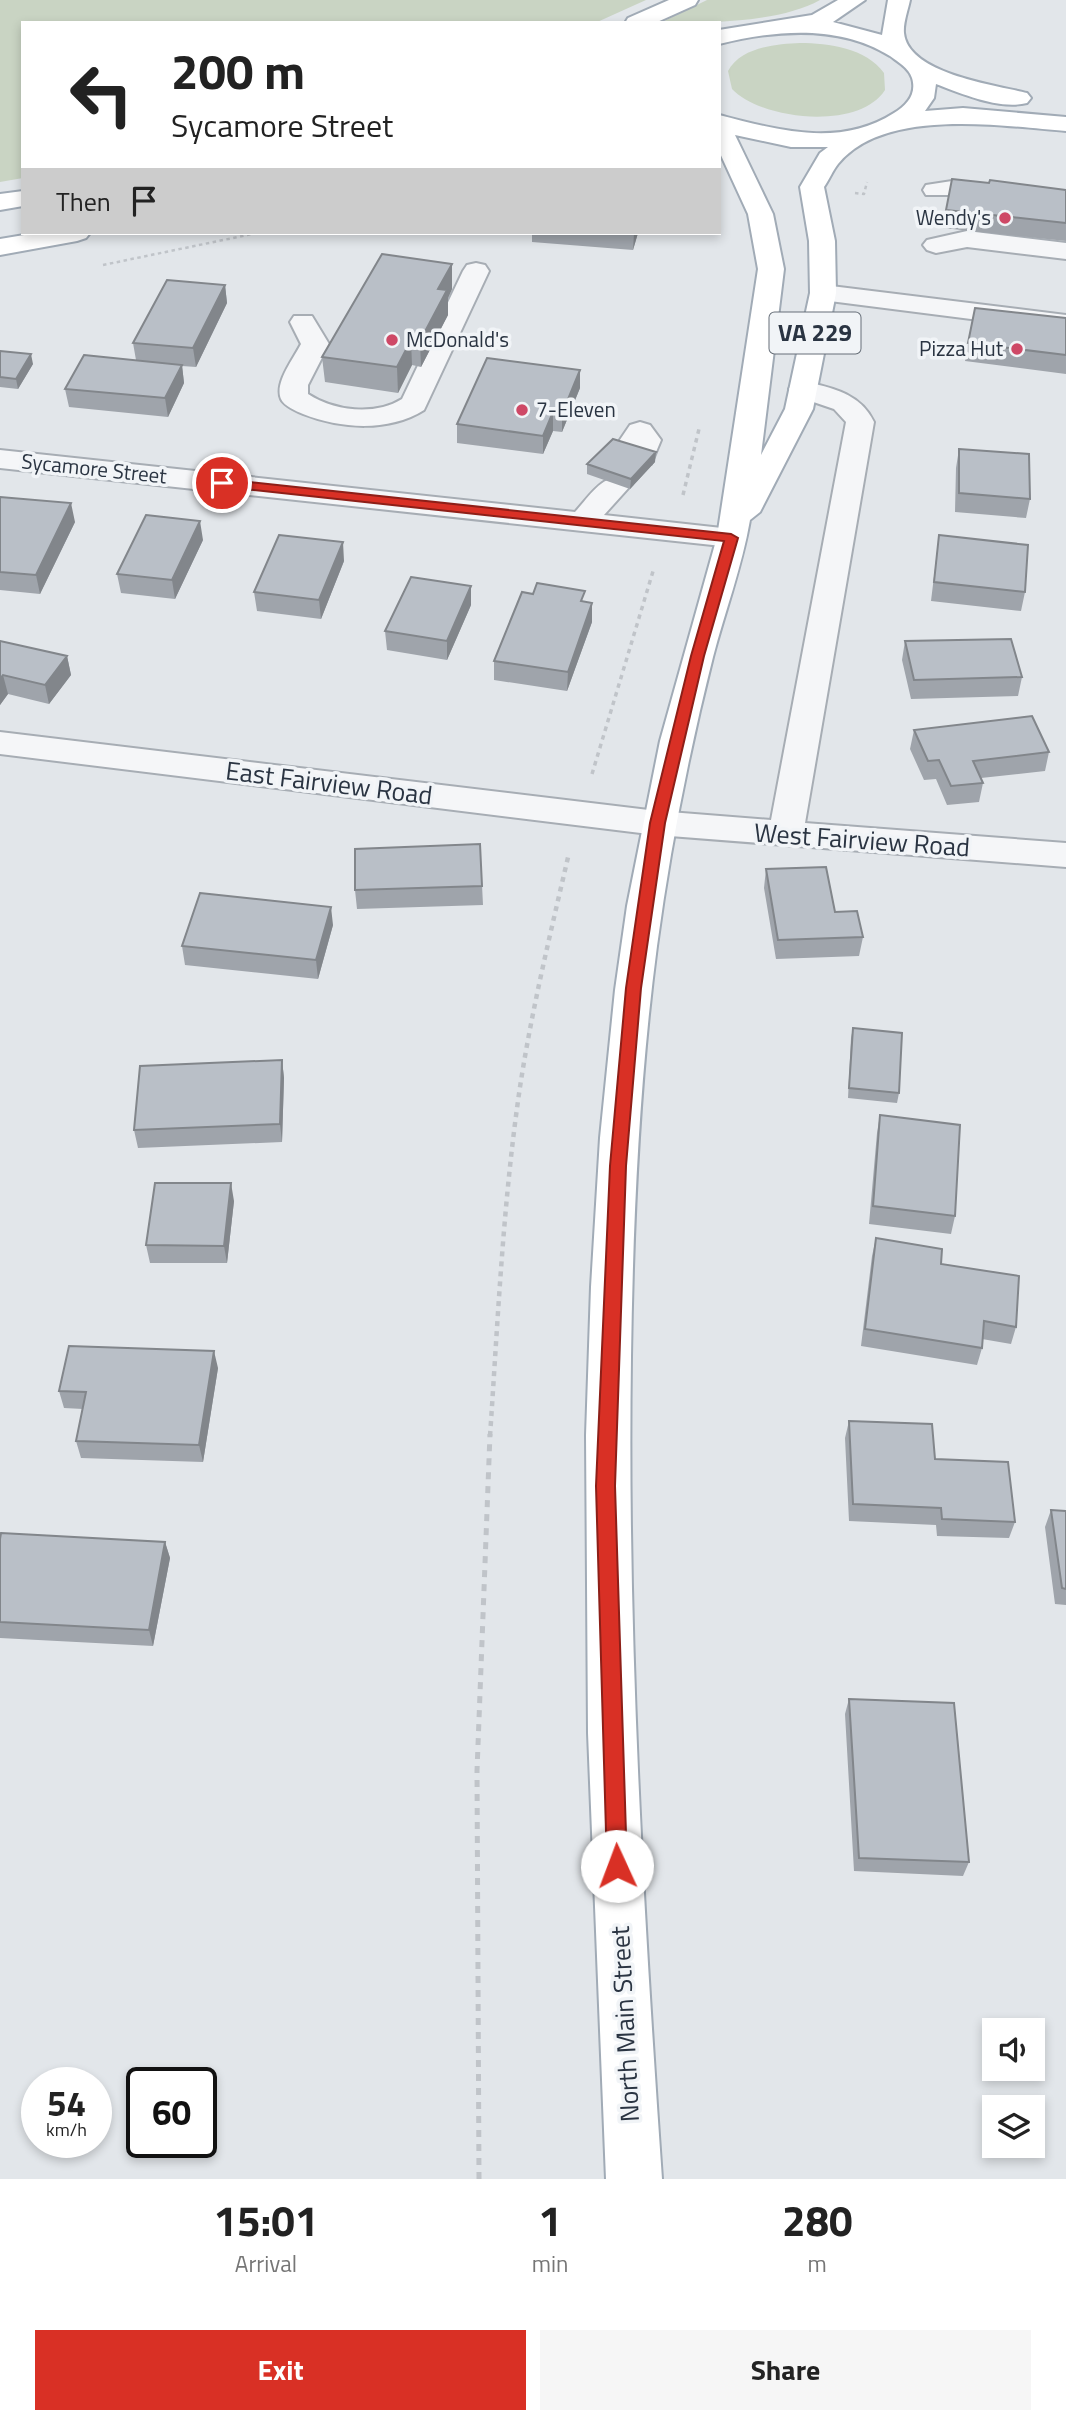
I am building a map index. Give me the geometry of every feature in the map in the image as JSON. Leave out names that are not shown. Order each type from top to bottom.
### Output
[{"type":"main road","points":[[640,21],[687,0]]},
{"type":"main road","points":[[721,36],[743,30],[820,20],[854,0]]},
{"type":"main road","name":"North Main Street","points":[[721,123],[786,138],[812,139],[863,134],[898,121],[915,109],[923,98],[925,86],[893,33],[899,0]]},
{"type":"main road","points":[[790,26],[851,33],[970,89],[1066,104]]},
{"type":"main road","points":[[898,121],[963,115],[1066,124]]},
{"type":"main road","name":"North Main Street","points":[[634,2179],[619,1920],[605,1486],[617,1177],[634,988],[657,823],[697,656],[731,538],[771,269],[765,230],[751,187],[729,159],[721,134]]},
{"type":"main road","name":"North Main Street","points":[[731,538],[799,409],[823,293],[822,241],[812,187],[830,158],[863,134]]},
{"type":"main road","points":[[0,204],[21,200]]},
{"type":"main road","points":[[0,247],[66,235]]},
{"type":"street","points":[[935,190],[952,188],[1066,201]]},
{"type":"street","points":[[936,245],[967,239],[1066,251]]},
{"type":"street","points":[[303,323],[315,339],[315,344],[294,385],[294,397],[317,411],[363,417],[394,415],[414,404],[476,271]]},
{"type":"street","points":[[823,293],[1066,323]]},
{"type":"street","points":[[786,834],[860,422],[857,412],[850,404],[803,388]]},
{"type":"street","name":"Sycamore Street","points":[[0,459],[731,538]]},
{"type":"street","points":[[582,522],[609,482]]},
{"type":"street","name":"East Fairview Road","points":[[0,743],[657,823]]},
{"type":"street","name":"West Fairview Road","points":[[657,823],[1066,855]]},
{"type":"path","points":[[92,267],[247,235]]},
{"type":"path","points":[[592,776],[657,557]]},
{"type":"path","points":[[479,2179],[475,1925],[480,1628],[486,1477],[519,1090],[534,1005],[572,842]]},
{"type":"green space","points":[[0,0],[646,0],[599,21],[21,21],[21,178],[0,182]]},
{"type":"green space","points":[[707,0],[820,0],[784,13],[742,20],[664,21]]},
{"type":"green space","points":[[800,43],[835,46],[867,58],[884,73],[885,90],[872,103],[854,112],[810,116],[786,114],[764,108],[746,100],[732,89],[728,71],[741,57],[760,48]]},
{"type":"building","points":[[952,179],[989,183],[990,180],[1066,190],[1066,223],[946,210]]},
{"type":"building","name":"McDonald's","points":[[382,254],[452,264],[438,289],[447,290],[420,341],[411,340],[397,367],[322,357]]},
{"type":"building","points":[[167,280],[225,285],[193,348],[133,343]]},
{"type":"building","points":[[975,308],[1066,318],[1066,355],[968,343]]},
{"type":"building","points":[[0,351],[31,354],[16,379],[0,377]]},
{"type":"building","points":[[84,355],[182,365],[165,398],[65,389]]},
{"type":"building","name":"7-Eleven","points":[[487,358],[580,370],[562,414],[553,412],[543,436],[457,424]]},
{"type":"building","points":[[613,439],[656,452],[631,479],[587,464]]},
{"type":"building","points":[[959,449],[1029,454],[1030,499],[959,493]]},
{"type":"building","points":[[0,497],[71,503],[36,575],[0,572]]},
{"type":"building","points":[[146,515],[200,521],[172,580],[117,574]]},
{"type":"building","points":[[279,535],[343,542],[319,600],[254,592]]},
{"type":"building","points":[[939,535],[1028,545],[1025,592],[934,582]]},
{"type":"building","points":[[411,577],[471,586],[447,641],[385,631]]},
{"type":"building","points":[[537,583],[585,591],[581,601],[592,603],[568,672],[494,661],[522,592],[533,594]]},
{"type":"building","points":[[1011,639],[1022,677],[914,680],[905,641]]},
{"type":"building","points":[[0,641],[67,656],[45,685],[3,675],[0,679]]},
{"type":"building","points":[[1032,716],[1049,752],[973,761],[983,783],[951,786],[939,760],[928,761],[914,730]]},
{"type":"building","points":[[480,844],[482,886],[355,890],[355,849]]},
{"type":"building","points":[[826,867],[835,912],[857,911],[863,937],[778,940],[766,869]]},
{"type":"building","points":[[200,893],[331,907],[316,960],[182,946]]},
{"type":"building","points":[[853,1028],[902,1033],[899,1093],[849,1088]]},
{"type":"building","points":[[282,1060],[280,1124],[134,1130],[140,1066]]},
{"type":"building","points":[[880,1115],[960,1125],[955,1216],[873,1206]]},
{"type":"building","points":[[155,1183],[231,1183],[224,1246],[146,1245]]},
{"type":"building","points":[[876,1238],[942,1249],[941,1264],[1019,1276],[1016,1327],[984,1321],[982,1348],[865,1329]]},
{"type":"building","points":[[69,1346],[214,1351],[199,1445],[76,1441],[86,1392],[59,1391]]},
{"type":"building","points":[[849,1421],[932,1424],[935,1459],[1008,1462],[1015,1522],[942,1519],[941,1508],[853,1504]]},
{"type":"building","points":[[1051,1510],[1066,1511],[1066,1589],[1062,1588]]},
{"type":"building","points":[[1,1533],[165,1542],[149,1630],[0,1622]]},
{"type":"building","points":[[849,1699],[954,1703],[969,1862],[859,1858]]},
{"type":"place","name":"Wendy's","points":[[1005,218]]},
{"type":"place","name":"McDonald's","points":[[392,340]]},
{"type":"place","name":"Pizza Hut","points":[[1017,349]]},
{"type":"place","name":"7-Eleven","points":[[522,410]]},
{"type":"route","points":[[222,483],[731,538],[697,656],[657,823],[634,988],[618,1166],[605,1486],[617,1866]]}]
